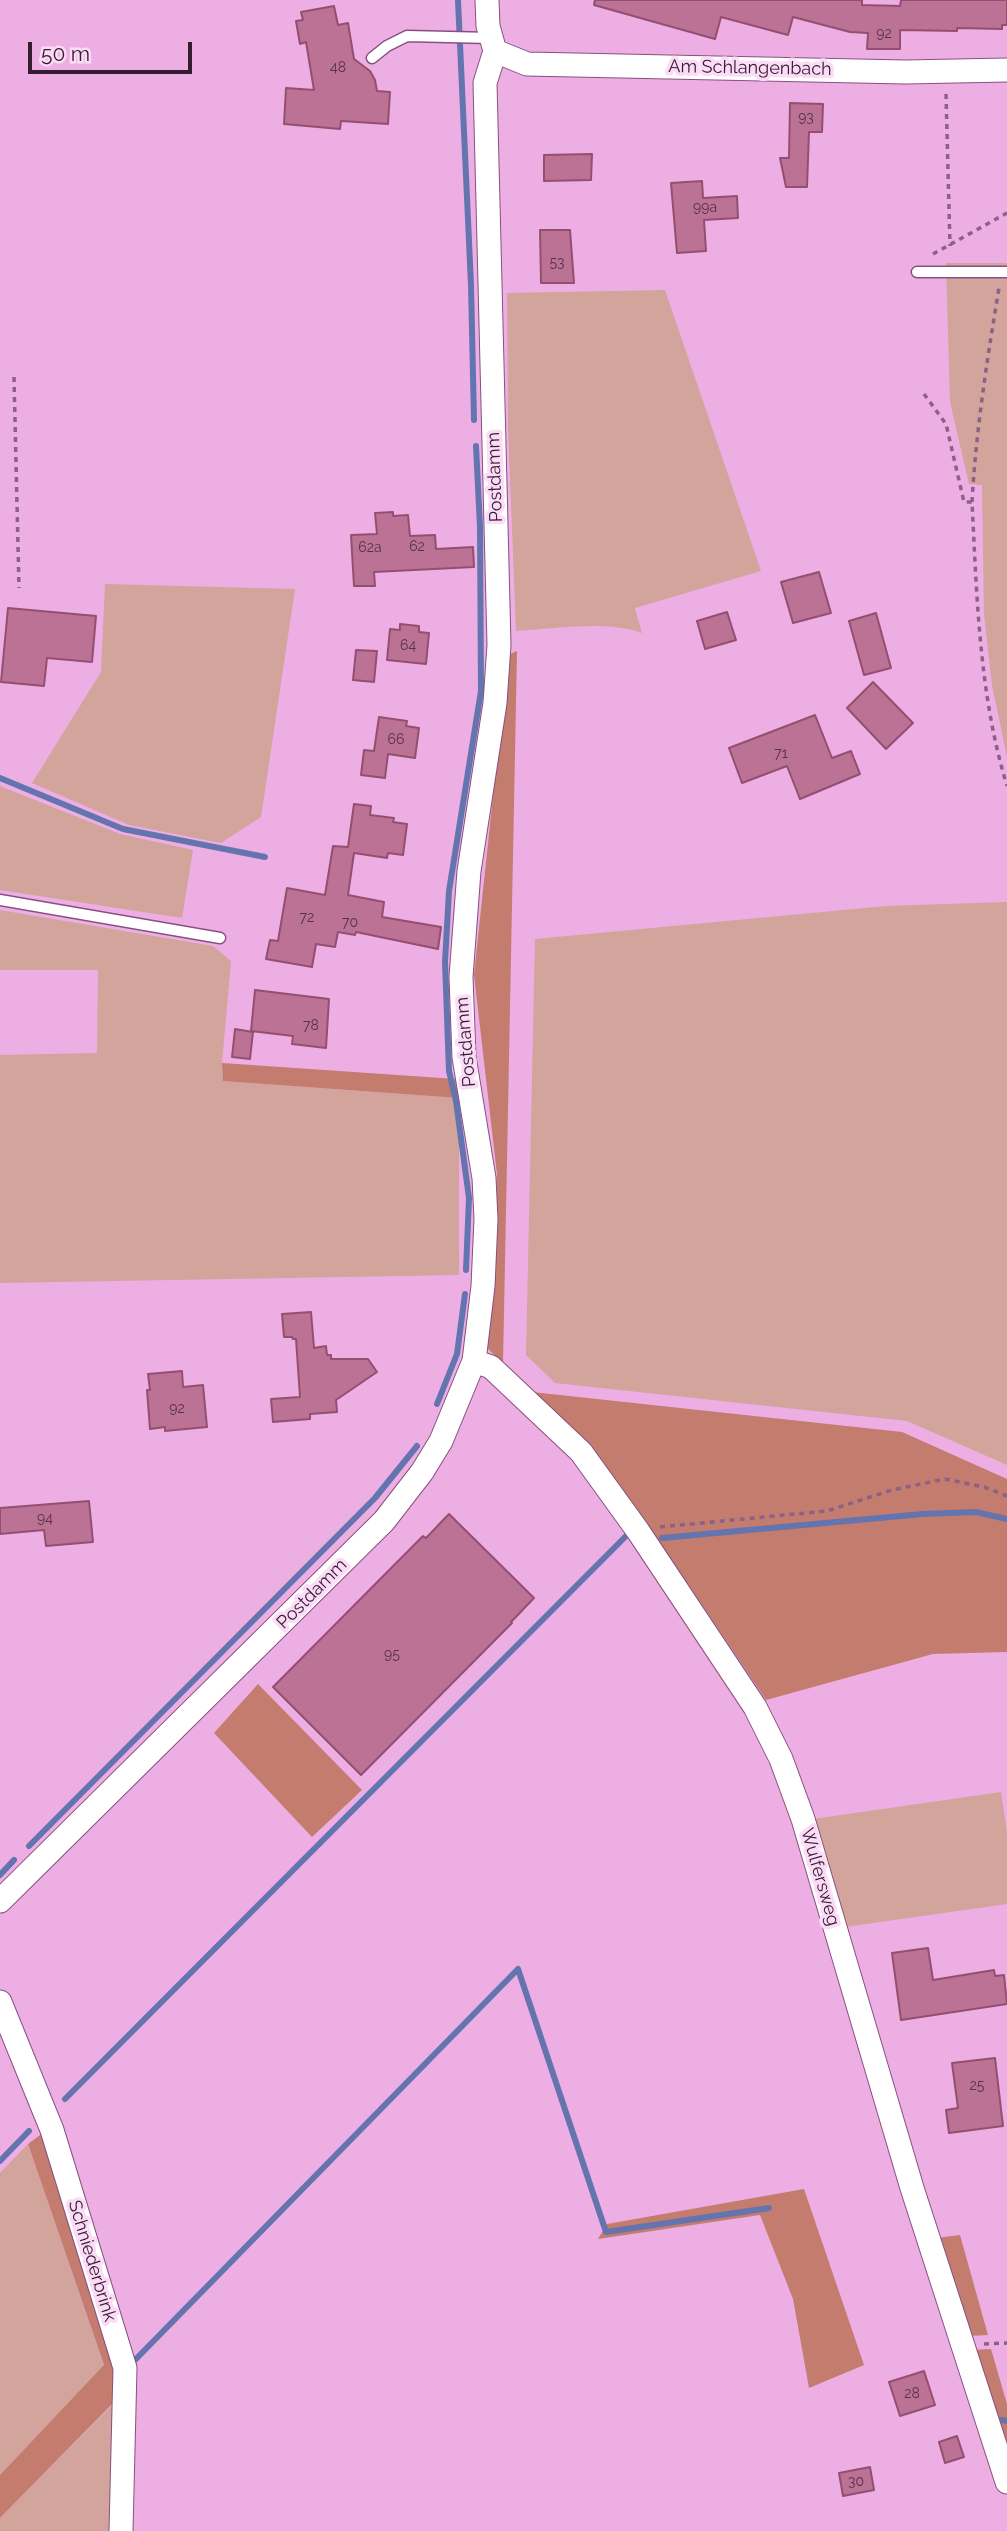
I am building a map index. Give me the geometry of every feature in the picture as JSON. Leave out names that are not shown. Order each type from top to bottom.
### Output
[{"type":"street","name":"Postdamm","points":[[0,1901],[384,1521],[422,1472],[441,1441],[474,1361],[483,1286],[486,1219],[484,1178],[464,1057],[461,977],[469,871],[495,703],[499,645],[485,83],[493,44],[487,0]]},
{"type":"street","name":"Am Schlangenbach","points":[[493,44],[527,64],[1007,70]]},
{"type":"street","name":"Wulfersweg","points":[[474,1361],[491,1367],[581,1452],[638,1531],[755,1707],[781,1759],[807,1832],[912,2188],[1007,2482]]},
{"type":"street","name":"Schniederbrink","points":[[0,2002],[52,2130],[125,2368],[121,2531]]},
{"type":"lane","points":[[372,58],[387,46],[407,36],[466,37],[493,44]]},
{"type":"lane","points":[[916,272],[1004,272]]},
{"type":"lane","points":[[0,900],[220,938]]},
{"type":"path","points":[[945,71],[950,246]]},
{"type":"path","points":[[925,254],[935,254],[1007,213]]},
{"type":"path","points":[[1004,272],[983,383],[972,502],[985,687],[997,753],[1007,786]]},
{"type":"path","points":[[14,377],[19,588]]},
{"type":"path","points":[[924,394],[946,424],[964,502],[972,502]]},
{"type":"path","points":[[638,1531],[827,1511],[892,1490],[945,1479],[984,1487],[1007,1496]]},
{"type":"shaded area","points":[[946,263],[1007,263],[1007,757],[992,685],[984,614],[982,485],[969,484],[950,402]]},
{"type":"shaded area","points":[[665,290],[761,571],[635,608],[642,633],[596,626],[516,631],[508,426],[507,293]]},
{"type":"shaded area","points":[[105,584],[295,589],[261,817],[221,843],[129,825],[32,783],[101,672]]},
{"type":"shaded area","points":[[517,651],[503,1363],[487,1348],[497,1174],[474,975],[508,655]]},
{"type":"shaded area","points":[[0,786],[120,834],[193,850],[182,918],[0,890]]},
{"type":"shaded area","points":[[1007,902],[1007,1465],[907,1421],[555,1383],[526,1355],[535,939],[886,906]]},
{"type":"shaded area","points":[[0,910],[213,946],[231,961],[222,1063],[223,1081],[459,1098],[459,1275],[0,1283],[0,1055],[97,1053],[98,970],[0,970]]},
{"type":"shaded area","points":[[222,1063],[456,1079],[459,1098],[223,1081]]},
{"type":"shaded area","points":[[532,1392],[902,1432],[1007,1479],[1007,1652],[933,1654],[766,1700],[659,1541],[586,1449]]},
{"type":"shaded area","points":[[258,1684],[362,1790],[312,1837],[214,1733]]},
{"type":"shaded area","points":[[1001,1792],[1007,1832],[1007,1904],[845,1927],[813,1819]]},
{"type":"shaded area","points":[[44,2132],[119,2369],[116,2400],[0,2518],[0,2475],[104,2365],[28,2144]]},
{"type":"shaded area","points":[[28,2144],[104,2366],[0,2475],[0,2173]]},
{"type":"shaded area","points":[[804,2189],[864,2365],[809,2388],[793,2299],[760,2215],[598,2239],[607,2224]]},
{"type":"shaded area","points":[[960,2235],[988,2335],[968,2336],[936,2238]]},
{"type":"shaded area","points":[[991,2349],[1007,2404],[1007,2449],[972,2350]]},
{"type":"shaded area","points":[[116,2401],[113,2531],[0,2531],[0,2518]]},
{"type":"building","points":[[595,0],[862,0],[862,5],[900,6],[901,0],[1007,0],[1007,25],[1002,25],[1002,29],[900,30],[900,49],[867,49],[868,33],[850,32],[793,17],[788,35],[721,17],[715,39],[594,5]]},
{"type":"building","points":[[334,6],[338,25],[348,23],[354,59],[370,71],[377,91],[390,92],[388,124],[341,121],[340,129],[284,124],[286,88],[314,90],[306,42],[300,44],[296,21],[303,20],[301,12]]},
{"type":"building","points":[[790,103],[823,104],[822,132],[809,132],[807,187],[786,187],[780,158],[789,158]]},
{"type":"building","points":[[592,154],[591,180],[544,181],[544,155]]},
{"type":"building","points":[[702,181],[703,198],[737,196],[738,218],[704,220],[706,251],[677,253],[671,183]]},
{"type":"building","points":[[540,230],[570,230],[574,283],[541,283]]},
{"type":"building","points":[[393,512],[393,516],[408,515],[410,536],[435,535],[436,549],[473,547],[474,567],[374,572],[375,586],[354,586],[351,535],[377,534],[375,513]]},
{"type":"building","points":[[819,572],[831,613],[793,623],[781,582]]},
{"type":"building","points":[[8,608],[96,616],[92,662],[47,658],[44,686],[1,682]]},
{"type":"building","points":[[727,612],[736,640],[705,649],[697,621]]},
{"type":"building","points":[[876,613],[891,668],[864,675],[849,621]]},
{"type":"building","points":[[400,624],[419,626],[419,632],[429,633],[426,664],[387,660],[390,629],[400,630]]},
{"type":"building","points":[[356,650],[377,651],[374,682],[353,680]]},
{"type":"building","points":[[873,682],[913,723],[886,749],[847,708]]},
{"type":"building","points":[[815,715],[832,758],[851,751],[860,774],[800,799],[787,766],[742,783],[729,748]]},
{"type":"building","points":[[379,717],[407,721],[406,726],[419,728],[415,758],[388,754],[385,778],[361,775],[364,750],[374,751]]},
{"type":"building","points":[[354,804],[371,806],[370,815],[394,818],[393,822],[407,824],[403,855],[388,853],[387,858],[354,853],[348,895],[384,902],[382,917],[441,927],[438,949],[356,932],[355,935],[338,932],[335,947],[316,944],[312,967],[266,959],[270,940],[278,941],[287,888],[325,895],[333,846],[348,847]]},
{"type":"building","points":[[255,990],[329,999],[326,1048],[292,1044],[293,1036],[251,1031]]},
{"type":"building","points":[[235,1029],[253,1032],[250,1059],[232,1057]]},
{"type":"building","points":[[311,1312],[314,1348],[326,1346],[327,1355],[331,1355],[331,1359],[368,1359],[377,1372],[336,1400],[337,1412],[310,1414],[310,1419],[273,1422],[271,1399],[300,1397],[296,1339],[284,1337],[282,1314]]},
{"type":"building","points":[[182,1371],[183,1387],[203,1385],[207,1427],[165,1431],[165,1427],[150,1429],[148,1374]]},
{"type":"building","points":[[89,1501],[93,1542],[46,1546],[44,1530],[0,1534],[0,1508]]},
{"type":"building","points":[[449,1514],[534,1598],[361,1775],[273,1687],[423,1536],[426,1538]]},
{"type":"building","points":[[928,1948],[933,1980],[994,1970],[995,1976],[1004,1975],[1007,2004],[901,2020],[892,1953]]},
{"type":"building","points":[[995,2058],[1003,2126],[949,2133],[946,2110],[958,2108],[952,2063]]},
{"type":"building","points":[[924,2371],[935,2405],[900,2416],[889,2382]]},
{"type":"building","points":[[957,2436],[964,2457],[945,2463],[939,2442]]},
{"type":"building","points":[[870,2467],[874,2490],[843,2496],[839,2473]]},
{"type":"waterway","points":[[458,0],[471,285],[474,420]]},
{"type":"waterway","points":[[466,1270],[469,1198],[456,1101],[449,1071],[445,962],[449,891],[481,691],[480,527],[476,446]]},
{"type":"waterway","points":[[0,778],[123,829],[265,857]]},
{"type":"waterway","points":[[437,1404],[457,1354],[465,1294]]},
{"type":"waterway","points":[[29,1846],[375,1498],[417,1446]]},
{"type":"waterway","points":[[662,1538],[923,1514],[976,1512],[1007,1519]]},
{"type":"waterway","points":[[65,2099],[627,1535]]},
{"type":"waterway","points":[[0,1875],[14,1860]]},
{"type":"waterway","points":[[135,2360],[518,1969],[606,2232],[769,2208]]},
{"type":"waterway","points":[[0,2161],[29,2131]]},
{"type":"waterway","points":[[1002,2420],[1007,2421]]}]
